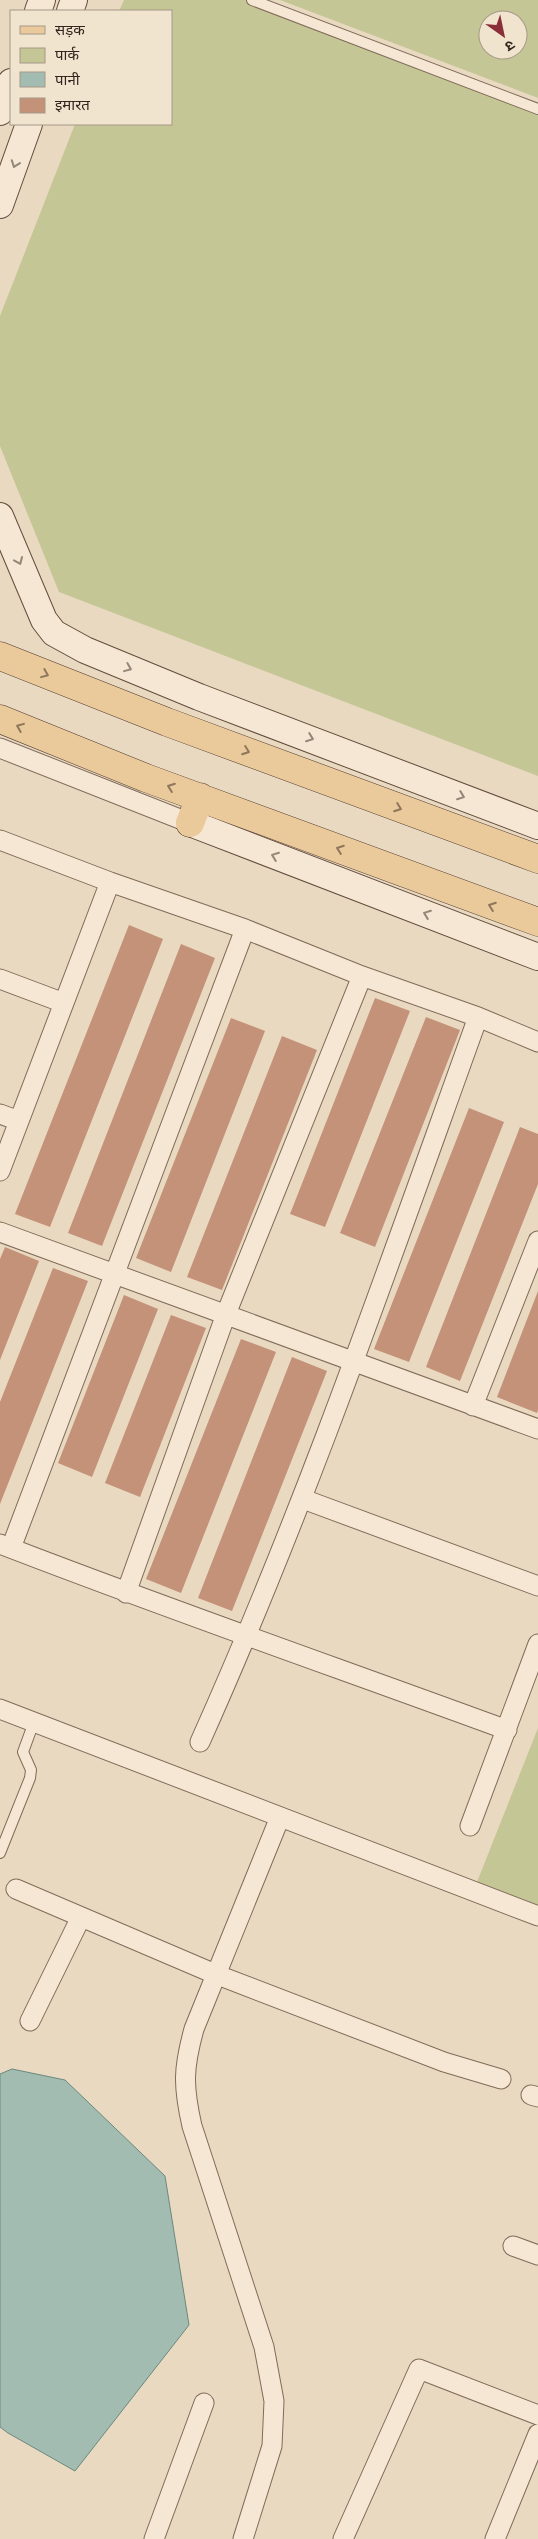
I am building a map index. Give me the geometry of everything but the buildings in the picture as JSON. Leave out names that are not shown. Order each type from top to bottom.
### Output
[{"type":"main road","points":[[0,656],[218,741],[538,860]]},
{"type":"main road","points":[[0,719],[200,798],[538,922]]},
{"type":"main road","points":[[190,823],[200,798]]},
{"type":"street","points":[[0,112],[10,85]]},
{"type":"street","points":[[0,205],[29,125]]},
{"type":"street","points":[[0,516],[44,620],[54,633],[85,650],[538,826]]},
{"type":"street","points":[[218,741],[231,708]]},
{"type":"street","points":[[0,748],[538,957]]},
{"type":"street","points":[[0,840],[110,882],[245,929],[362,976],[478,1017],[538,1042]]},
{"type":"street","points":[[0,1171],[110,882]]},
{"type":"street","points":[[245,929],[115,1274],[6,1546],[126,1593],[248,1635],[507,1730]]},
{"type":"street","points":[[126,1593],[226,1314],[362,976]]},
{"type":"street","points":[[0,979],[64,1003]]},
{"type":"street","points":[[200,1742],[248,1635],[303,1499],[478,1017]]},
{"type":"street","points":[[0,1114],[19,1121]]},
{"type":"street","points":[[0,1232],[538,1429]]},
{"type":"street","points":[[473,1406],[538,1241]]},
{"type":"street","points":[[303,1499],[538,1586]]},
{"type":"street","points":[[470,1826],[538,1644]]},
{"type":"street","points":[[0,1709],[538,1916]]},
{"type":"street","points":[[244,2539],[272,2446],[274,2401],[264,2347],[192,2126],[185,2092],[186,2058],[194,2029],[280,1817]]},
{"type":"street","points":[[16,1889],[216,1974],[444,2062],[501,2079]]},
{"type":"street","points":[[30,2021],[81,1917]]},
{"type":"street","points":[[513,2246],[538,2255]]},
{"type":"street","points":[[344,2539],[418,2369],[538,2415]]},
{"type":"street","points":[[154,2539],[204,2404]]},
{"type":"street","points":[[495,2539],[538,2434]]},
{"type":"lane","points":[[252,0],[538,109]]},
{"type":"lane","points":[[0,1853],[30,1778],[31,1770],[23,1752],[34,1722]]},
{"type":"green space","points":[[124,0],[262,0],[538,107],[538,776],[59,592],[0,446],[0,316],[75,125],[172,125],[172,10],[119,10]]},
{"type":"green space","points":[[280,0],[538,0],[538,98]]},
{"type":"green space","points":[[538,1728],[538,1906],[477,1882]]},
{"type":"water","points":[[12,2069],[65,2080],[165,2176],[189,2325],[75,2471],[0,2427],[0,2074]]}]
